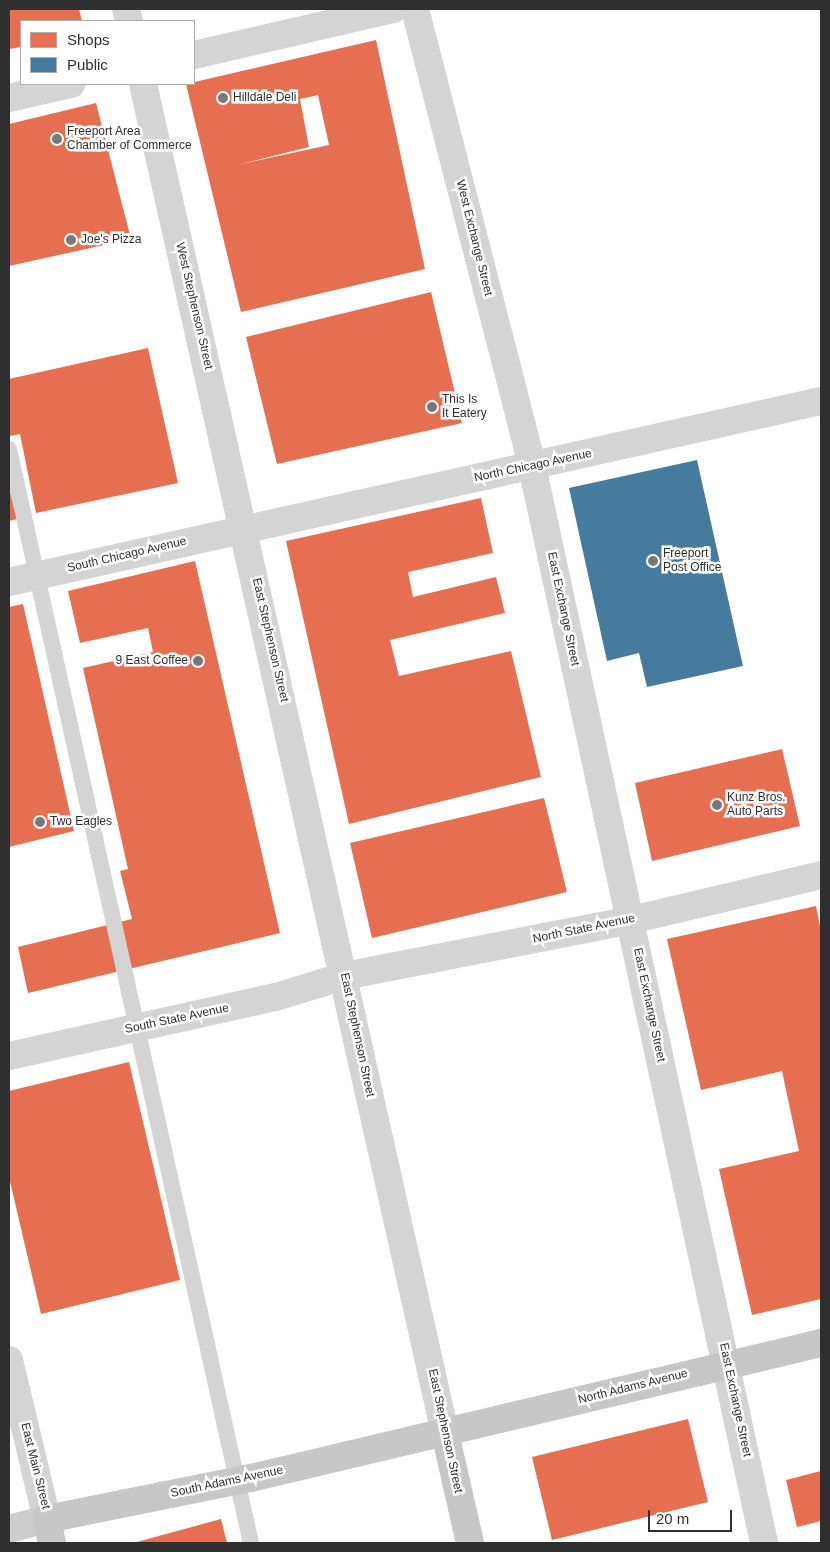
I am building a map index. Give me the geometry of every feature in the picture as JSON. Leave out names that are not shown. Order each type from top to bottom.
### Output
[{"type":"main road","name":"North Adams Avenue","points":[[445,1433],[821,1343]]},
{"type":"main road","name":"South Adams Avenue","points":[[50,1531],[236,1481],[445,1433]]},
{"type":"main road","name":"East Stephenson Street","points":[[445,1433],[470,1543]]},
{"type":"street","points":[[195,55],[394,9]]},
{"type":"street","name":"West Exchange Street","points":[[415,9],[532,466]]},
{"type":"street","points":[[9,98],[67,85]]},
{"type":"street","name":"West Stephenson Street","points":[[143,85],[244,528]]},
{"type":"street","name":"North Chicago Avenue","points":[[244,528],[821,401]]},
{"type":"street","name":"East Exchange Street","points":[[532,466],[727,1364],[764,1543]]},
{"type":"street","name":"South Chicago Avenue","points":[[9,582],[244,528]]},
{"type":"street","name":"East Stephenson Street","points":[[244,528],[445,1433]]},
{"type":"street","name":"North State Avenue","points":[[344,976],[631,920],[821,875]]},
{"type":"street","name":"South State Avenue","points":[[9,1056],[276,997],[344,976]]},
{"type":"street","name":"East Main Street","points":[[9,1360],[50,1531]]},
{"type":"street","name":"South Adams Avenue","points":[[9,1529],[50,1531]]},
{"type":"lane","points":[[9,450],[39,575],[134,1028],[251,1543]]},
{"type":"building: Shops","points":[[9,9],[79,9],[82,20],[20,20],[20,47],[9,49]]},
{"type":"building: Shops","points":[[376,40],[425,269],[241,312],[186,85],[195,85],[195,82]],"holes":[[[318,95],[329,145],[237,165],[309,147],[300,99]]]},
{"type":"building: Shops","points":[[96,103],[131,239],[9,266],[9,124]]},
{"type":"building: Shops","points":[[431,292],[462,423],[277,464],[246,337]]},
{"type":"building: Shops","points":[[148,348],[178,483],[36,513],[20,434],[10,436],[9,379]]},
{"type":"building: Shops","points":[[9,488],[17,519],[9,521]]},
{"type":"building: Shops","points":[[481,498],[493,553],[408,572],[413,597],[496,577],[505,613],[390,640],[399,676],[511,651],[541,777],[349,824],[286,541]]},
{"type":"building: Shops","points":[[195,561],[280,933],[28,993],[18,947],[132,919],[120,871],[128,869],[83,668],[153,652],[148,628],[80,643],[68,591]]},
{"type":"building: Shops","points":[[23,604],[74,831],[9,847],[9,607]]},
{"type":"building: Shops","name":"Kunz Bros. Auto Parts","points":[[782,749],[800,826],[652,861],[635,783]]},
{"type":"building: Shops","points":[[544,798],[567,892],[372,938],[350,843]]},
{"type":"building: Shops","points":[[816,906],[821,931],[821,1299],[752,1315],[719,1169],[799,1151],[782,1071],[701,1090],[667,939]]},
{"type":"building: Shops","points":[[129,1062],[180,1280],[41,1314],[9,1177],[9,1091]]},
{"type":"building: Shops","points":[[688,1419],[708,1502],[552,1540],[532,1457]]},
{"type":"building: Shops","points":[[821,1471],[821,1521],[797,1527],[786,1480]]},
{"type":"building: Shops","points":[[221,1519],[227,1543],[133,1543]]},
{"type":"building: Public","name":"Freeport Post Office","points":[[697,460],[743,666],[647,687],[639,653],[607,661],[569,488]]},
{"type":"place","name":"Hilldale Deli","points":[[223,98]]},
{"type":"place","name":"Freeport Area Chamber of Commerce","points":[[57,139]]},
{"type":"place","name":"Joe's Pizza","points":[[71,240]]},
{"type":"place","name":"This Is It Eatery","points":[[432,407]]},
{"type":"place","name":"Freeport Post Office","points":[[653,561]]},
{"type":"place","name":"9 East Coffee","points":[[198,661]]},
{"type":"place","name":"Kunz Bros. Auto Parts","points":[[717,805]]},
{"type":"place","name":"Two Eagles","points":[[40,822]]}]
